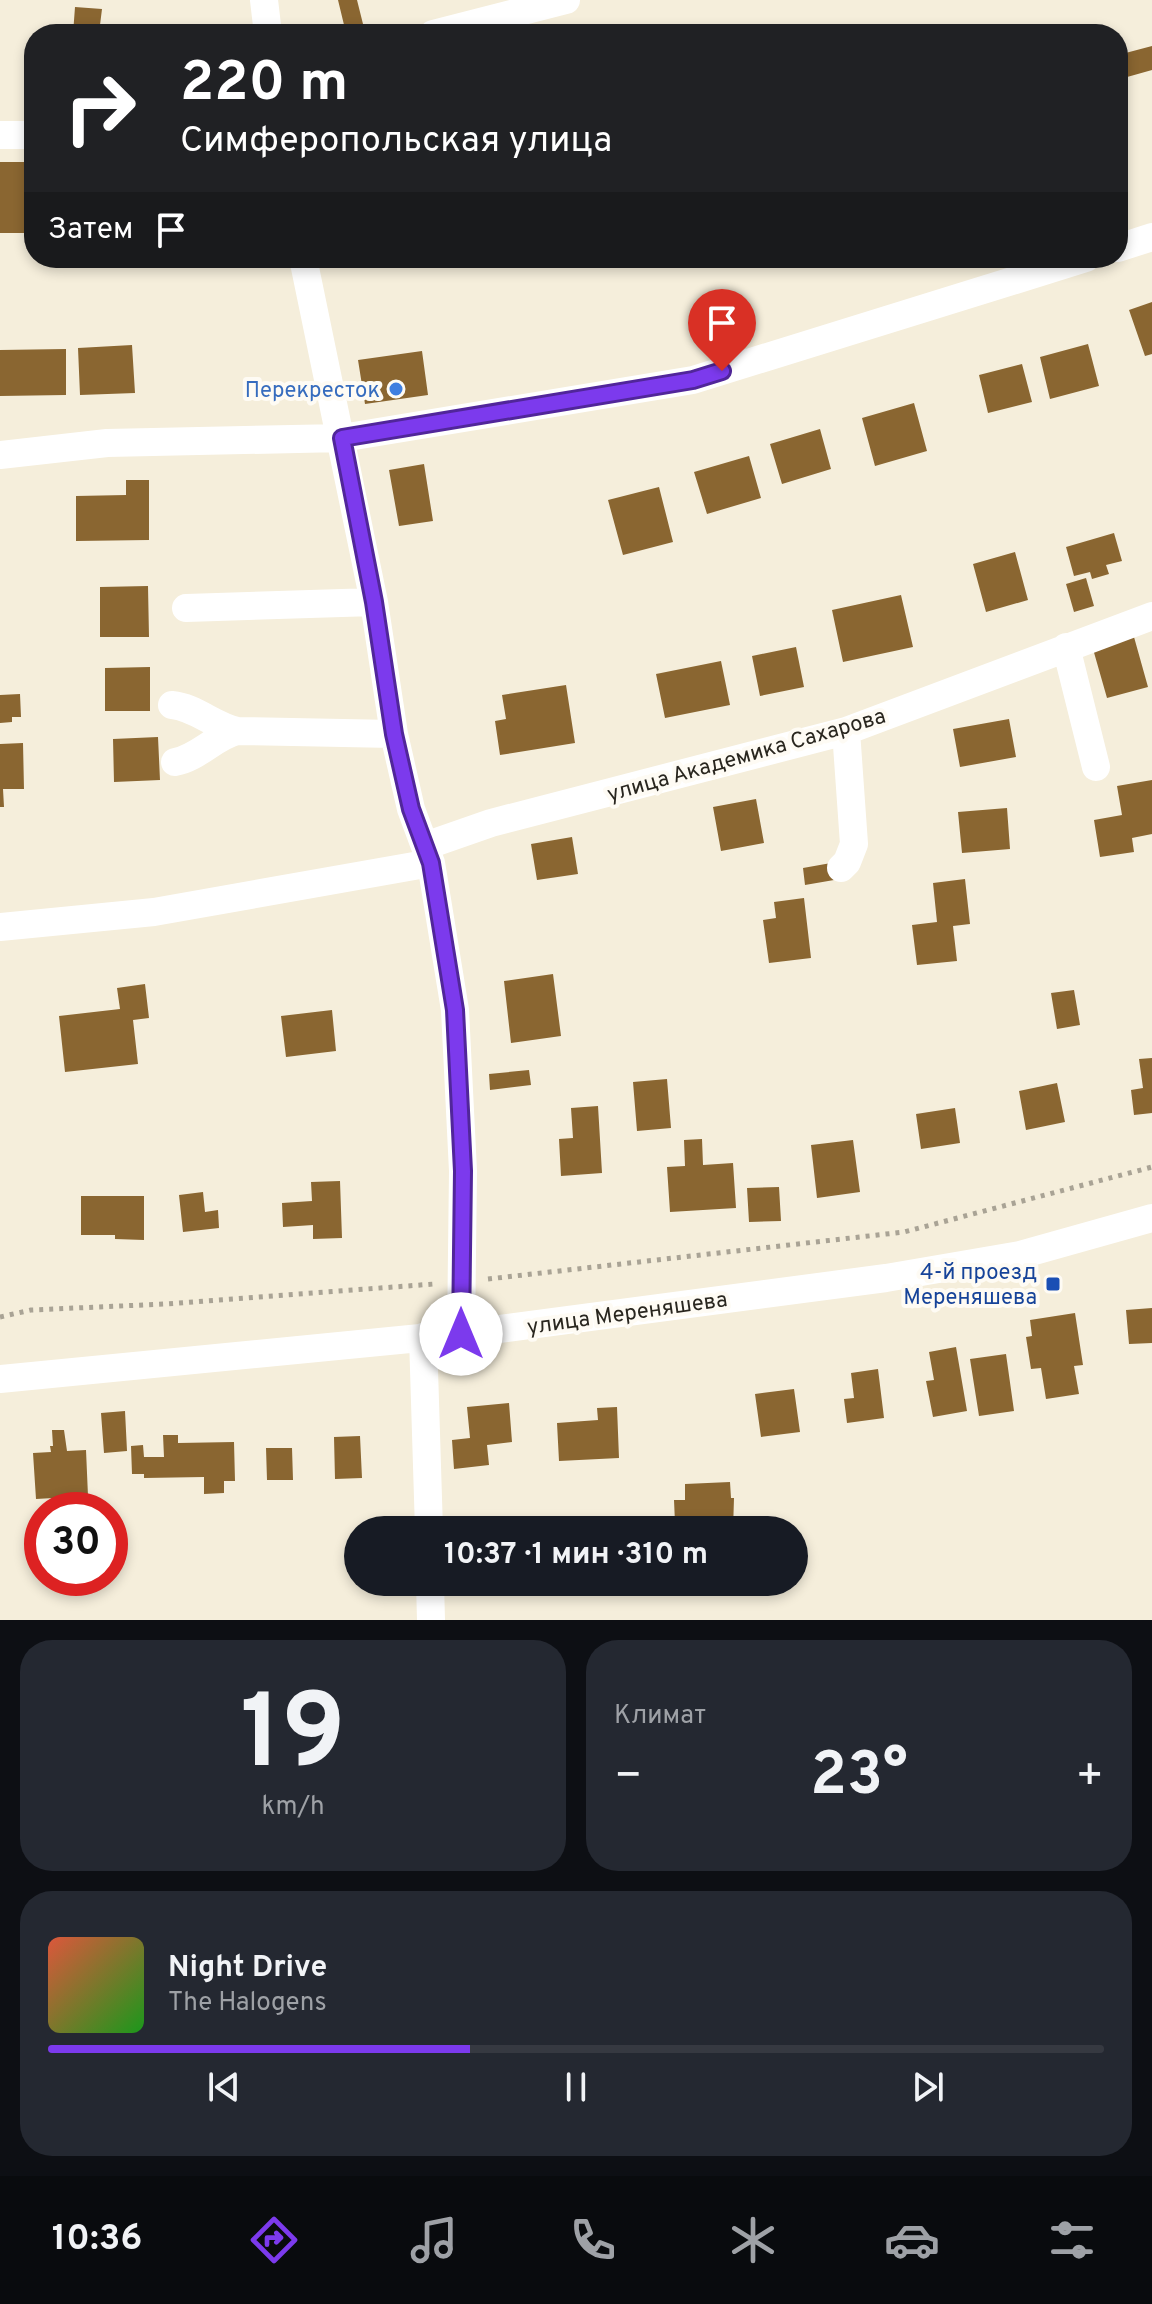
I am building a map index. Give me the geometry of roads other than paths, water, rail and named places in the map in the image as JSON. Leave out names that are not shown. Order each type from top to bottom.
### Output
[{"type":"street","points":[[264,0],[267,24]]},
{"type":"street","points":[[472,24],[566,0]]},
{"type":"street","points":[[0,135],[24,135]]},
{"type":"street","points":[[1128,245],[1152,237]]},
{"type":"street","points":[[305,268],[374,602],[394,734],[411,809],[428,854],[455,1010],[463,1171],[461,1334]]},
{"type":"street","points":[[0,455],[107,443],[342,438],[693,380],[1054,268]]},
{"type":"street","points":[[186,608],[374,602]]},
{"type":"street","name":"улица Академика Сахарова","points":[[0,927],[154,912],[428,854],[491,823],[846,731],[1152,616]]},
{"type":"street","points":[[1066,647],[1096,767]]},
{"type":"street","points":[[172,705],[181,706],[212,723],[237,731],[394,734]]},
{"type":"street","points":[[175,762],[237,731]]},
{"type":"street","points":[[841,868],[847,862],[854,844],[846,731]]},
{"type":"street","name":"улица Мереняшева","points":[[0,1379],[461,1334],[901,1276],[1020,1255],[1152,1218]]},
{"type":"street","points":[[423,1337],[429,1516]]},
{"type":"street","points":[[430,1596],[431,1620]]},
{"type":"place","name":"Перекресток","points":[[396,389]]},
{"type":"place","name":"4-й проезд Мереняшева","points":[[1053,1284]]}]
